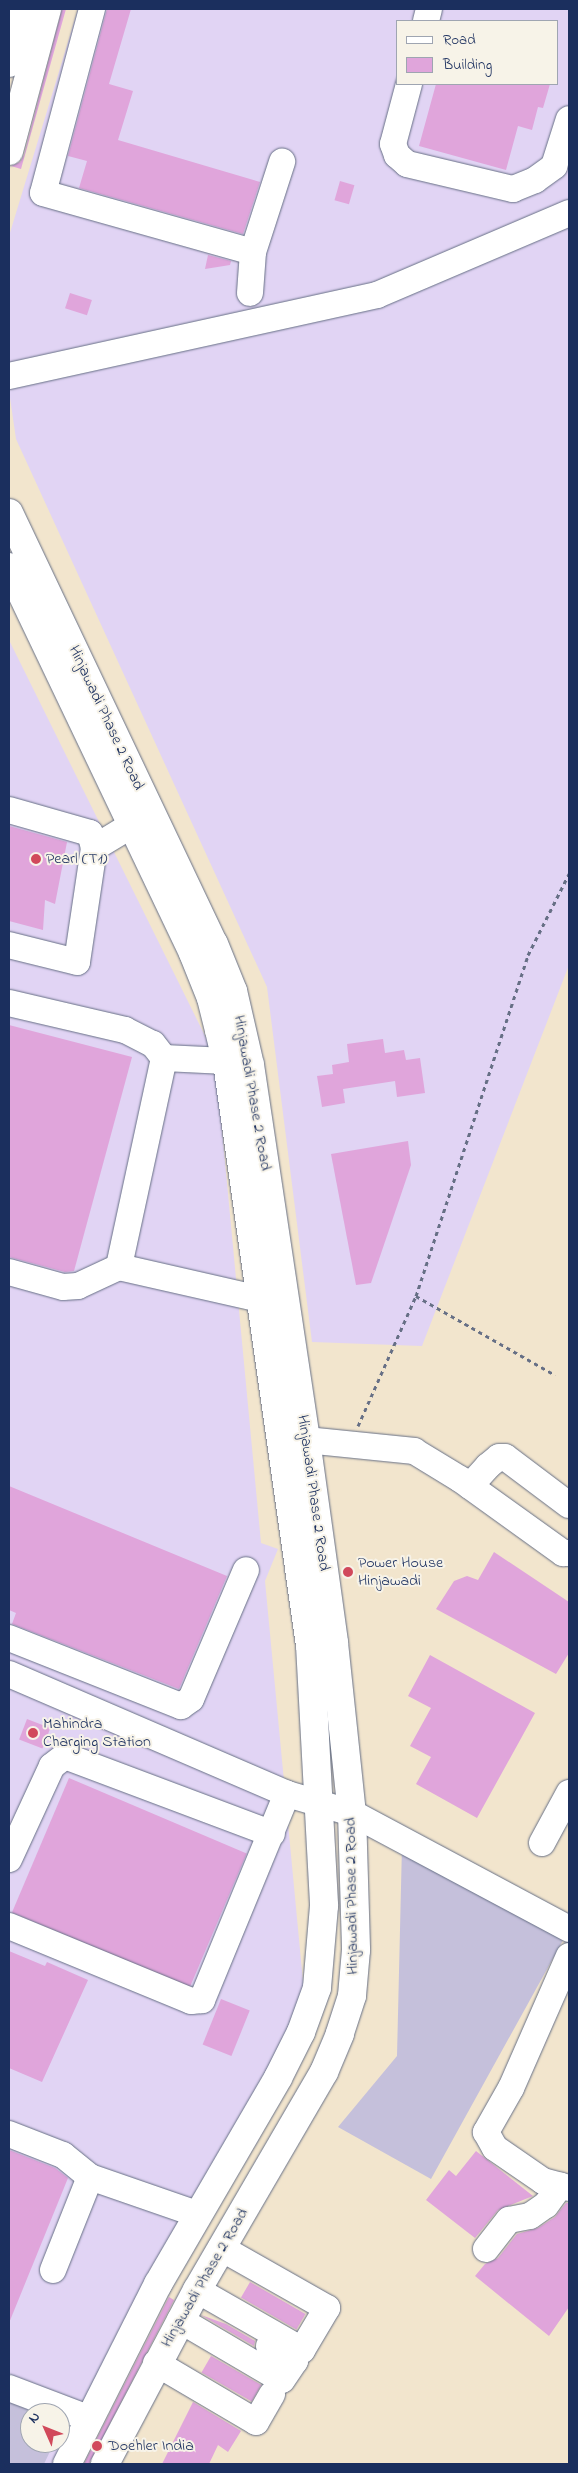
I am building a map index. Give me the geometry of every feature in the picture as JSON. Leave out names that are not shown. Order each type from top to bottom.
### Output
[{"type":"main road","points":[[9,63],[23,9]]},
{"type":"main road","points":[[9,152],[48,9]]},
{"type":"main road","name":"Hinjawadi Phase 2 Road","points":[[9,513],[214,944],[233,991],[231,1050],[260,1299],[310,1646],[324,1906],[317,1988],[278,2078],[197,2214],[88,2418],[67,2464]]},
{"type":"main road","name":"Hinjawadi Phase 2 Road","points":[[9,567],[193,953],[231,1050],[306,1440],[334,1643],[352,1813],[356,1950],[352,1996],[324,2072],[189,2304],[104,2464]]},
{"type":"main road","points":[[88,2418],[120,2431]]},
{"type":"street","points":[[92,9],[43,193],[253,252]]},
{"type":"street","points":[[409,85],[393,144],[397,155],[408,164],[513,189],[535,180],[554,166],[569,119]]},
{"type":"street","points":[[250,294],[253,252],[282,162]]},
{"type":"street","points":[[9,376],[377,295],[569,212]]},
{"type":"street","points":[[9,810],[90,834],[94,848],[77,962],[9,945]]},
{"type":"street","points":[[94,848],[132,825]]},
{"type":"street","points":[[9,1003],[125,1030],[153,1044],[164,1058]]},
{"type":"street","points":[[164,1058],[231,1050]]},
{"type":"street","points":[[118,1267],[164,1058]]},
{"type":"street","points":[[9,1272],[63,1287],[78,1286],[118,1267],[260,1299]]},
{"type":"street","points":[[306,1440],[414,1451],[470,1486],[563,1553],[569,1553]]},
{"type":"street","points":[[470,1486],[488,1466],[499,1457],[505,1457],[569,1505]]},
{"type":"street","points":[[9,1638],[83,1670],[175,1706],[187,1704],[200,1679],[246,1570]]},
{"type":"street","points":[[73,1702],[83,1670]]},
{"type":"street","points":[[9,1674],[287,1794],[352,1813],[569,1929]]},
{"type":"street","points":[[9,1859],[52,1766],[65,1756],[272,1834]]},
{"type":"street","points":[[542,1843],[569,1793]]},
{"type":"street","points":[[9,1926],[191,2001],[202,2000],[287,1794]]},
{"type":"street","points":[[565,2187],[543,2182],[495,2148],[486,2132],[511,2088],[569,1956]]},
{"type":"street","points":[[9,2134],[63,2155],[90,2177],[197,2214]]},
{"type":"street","points":[[53,2270],[90,2177]]},
{"type":"street","points":[[486,2249],[509,2220],[530,2216],[546,2205],[565,2187]]},
{"type":"street","points":[[189,2304],[302,2350],[328,2308],[221,2248]]},
{"type":"street","points":[[189,2304],[210,2326]]},
{"type":"street","points":[[156,2364],[256,2422],[272,2394]]},
{"type":"street","points":[[9,2388],[88,2418]]},
{"type":"path","points":[[350,1444],[416,1296],[528,955],[569,874]]},
{"type":"path","points":[[416,1296],[556,1375]]},
{"type":"shaded area","points":[[78,9],[569,9],[569,965],[422,1346],[312,1342],[267,987],[16,439],[9,391],[9,236]]},
{"type":"shaded area","points":[[9,640],[215,1056],[261,1543],[278,1549],[265,1581],[306,2013],[70,2437],[70,2403],[20,2403],[20,2453],[61,2453],[55,2464],[9,2464]]},
{"type":"shaded area","points":[[402,1845],[567,1933],[431,2179],[338,2127],[397,2056]]},
{"type":"shaded area","points":[[9,2402],[20,2406],[20,2453],[49,2453],[44,2464],[9,2464]]},
{"type":"building","points":[[62,9],[66,9],[21,169],[11,166],[20,162],[24,155]]},
{"type":"building","points":[[107,9],[131,9],[109,84],[133,91],[118,140],[260,182],[243,234],[79,188],[87,161],[68,156]]},
{"type":"building","points":[[436,85],[550,85],[543,108],[538,107],[532,130],[518,126],[506,170],[419,146]]},
{"type":"building","points":[[340,181],[354,185],[349,204],[334,200]]},
{"type":"building","points":[[208,255],[231,261],[230,265],[205,269]]},
{"type":"building","points":[[70,293],[92,300],[87,315],[65,308]]},
{"type":"building","name":"Pearl (T1)","points":[[9,826],[67,842],[55,904],[45,900],[43,930],[9,921]]},
{"type":"building","points":[[9,1025],[132,1057],[74,1271],[65,1272],[9,1257]]},
{"type":"building","points":[[383,1039],[385,1053],[404,1050],[406,1060],[420,1058],[425,1093],[397,1097],[395,1081],[343,1089],[345,1103],[322,1107],[317,1076],[333,1074],[332,1065],[349,1062],[347,1044]]},
{"type":"building","points":[[408,1141],[411,1165],[371,1283],[356,1285],[331,1154]]},
{"type":"building","points":[[9,1486],[227,1576],[179,1689],[12,1624],[16,1613],[9,1610]]},
{"type":"building","points":[[494,1552],[569,1602],[569,1653],[556,1674],[436,1609],[454,1581],[467,1576],[478,1580]]},
{"type":"building","points":[[430,1655],[535,1713],[477,1818],[416,1784],[431,1757],[410,1746],[431,1708],[408,1696]]},
{"type":"building","name":"Mahindra Charging Station","points":[[27,1719],[50,1728],[42,1748],[19,1740]]},
{"type":"building","points":[[69,1778],[247,1853],[190,1988],[12,1912]]},
{"type":"building","points":[[9,1951],[45,1966],[47,1962],[88,1980],[42,2082],[9,2068]]},
{"type":"building","points":[[221,1999],[250,2011],[231,2056],[203,2044]]},
{"type":"building","points":[[9,2150],[55,2168],[68,2178],[9,2323]]},
{"type":"building","points":[[476,2151],[533,2196],[498,2210],[475,2238],[426,2200],[449,2170],[456,2176]]},
{"type":"building","points":[[566,2203],[569,2203],[569,2307],[549,2336],[475,2276],[485,2264],[498,2258],[517,2234],[538,2228],[555,2217]]},
{"type":"building","points":[[250,2282],[305,2314],[296,2330],[241,2298]]},
{"type":"building","points":[[169,2297],[174,2300],[89,2464],[84,2464]]},
{"type":"building","points":[[201,2315],[226,2324],[255,2341],[254,2346]]},
{"type":"building","points":[[211,2356],[261,2385],[252,2401],[202,2372]]},
{"type":"building","points":[[193,2402],[241,2431],[228,2452],[218,2445],[209,2464],[162,2464]]},
{"type":"place","name":"Pearl (T1)","points":[[36,859]]},
{"type":"place","name":"Power House Hinjawadi","points":[[348,1572]]},
{"type":"place","name":"Mahindra Charging Station","points":[[33,1733]]},
{"type":"place","name":"Doehler India","points":[[97,2446]]}]
